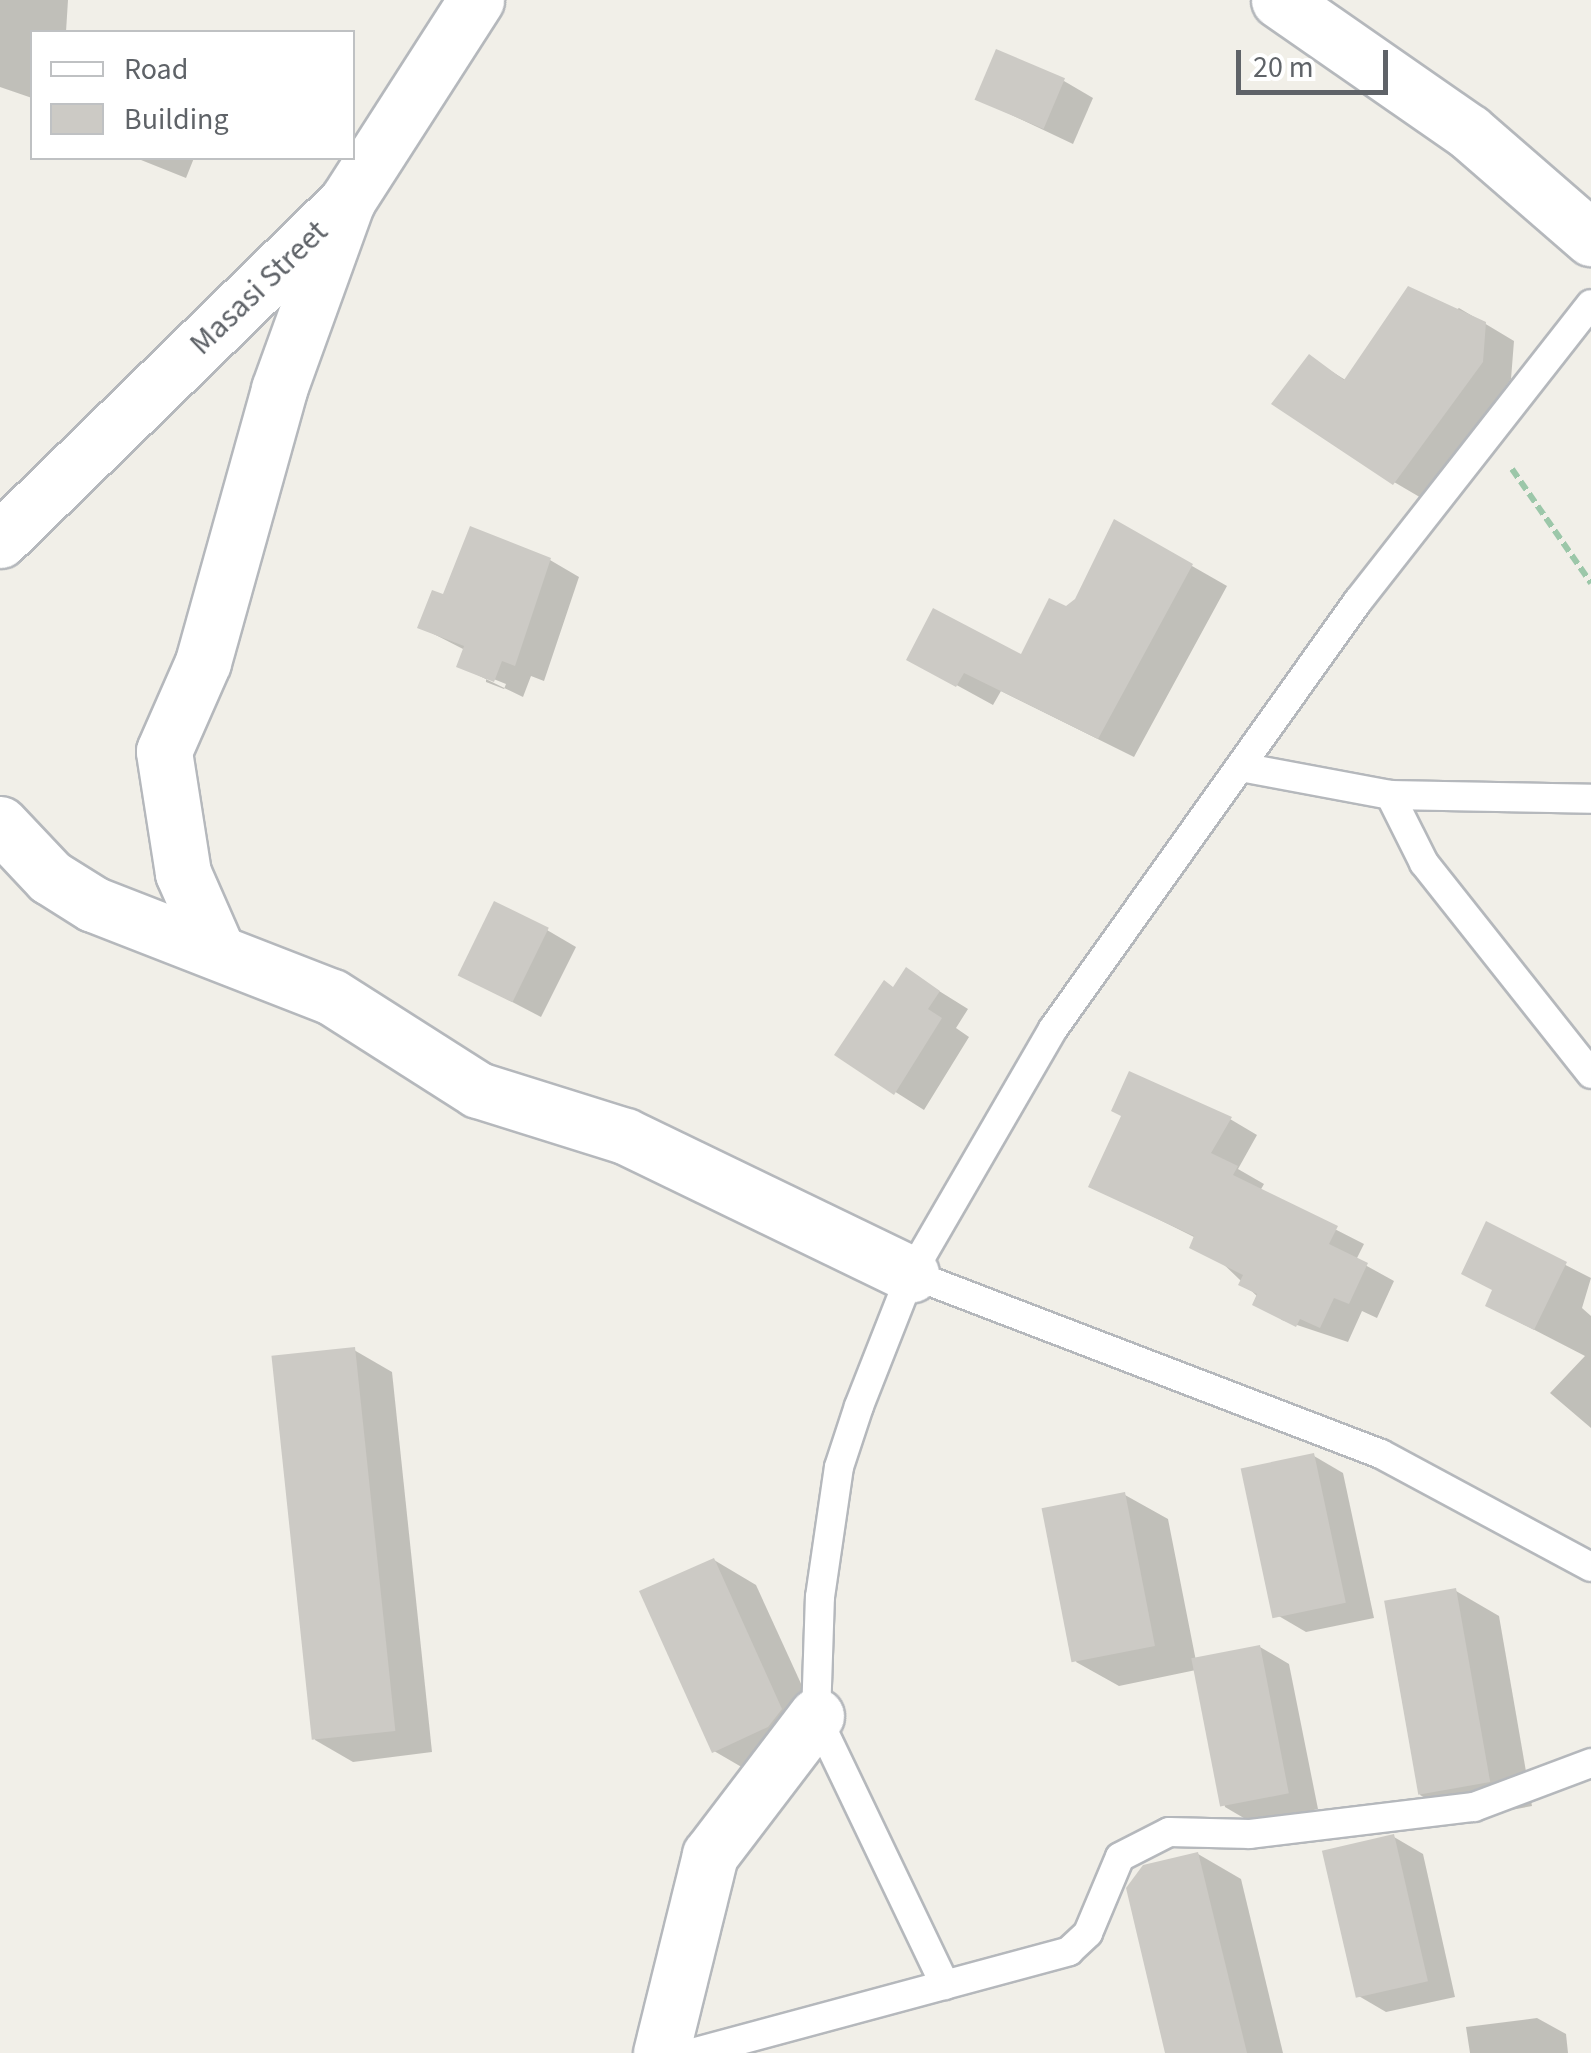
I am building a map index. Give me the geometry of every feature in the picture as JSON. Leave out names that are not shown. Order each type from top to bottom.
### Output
[{"type":"street","name":"Masasi Street","points":[[0,540],[347,200],[476,0]]},
{"type":"street","points":[[1279,0],[1469,132],[1591,238]]},
{"type":"street","points":[[215,946],[183,872],[164,750],[203,662],[279,389],[347,200]]},
{"type":"street","points":[[0,824],[70,892],[215,946],[332,997],[478,1090],[625,1136],[911,1274]]},
{"type":"street","points":[[661,2053],[710,1855],[816,1716]]},
{"type":"lane","points":[[945,1985],[816,1716],[820,1597],[839,1467],[911,1274],[1053,1030],[1218,795],[1246,768],[1358,601],[1591,304]]},
{"type":"lane","points":[[1246,768],[1390,794],[1591,800]]},
{"type":"lane","points":[[1390,794],[1424,863],[1591,1074]]},
{"type":"lane","points":[[911,1274],[1381,1454],[1591,1568]]},
{"type":"lane","points":[[692,2053],[1069,1951],[1088,1933],[1120,1858],[1169,1832],[1250,1834],[1474,1807],[1591,1764]]},
{"type":"path","points":[[1491,433],[1591,584]]},
{"type":"building","points":[[996,49],[1065,78],[1044,129],[975,100]]},
{"type":"building","points":[[1408,286],[1486,322],[1483,362],[1393,485],[1271,404],[1309,354],[1344,380]]},
{"type":"building","points":[[1114,519],[1193,564],[1098,739],[964,673],[956,687],[906,660],[933,608],[1021,654],[1049,598],[1066,606],[1075,599]]},
{"type":"building","points":[[470,526],[551,558],[515,666],[502,661],[494,682],[456,667],[464,646],[417,628],[432,590],[443,594]]},
{"type":"building","points":[[494,901],[549,928],[512,1002],[458,976]]},
{"type":"building","points":[[906,967],[940,991],[928,1009],[942,1018],[894,1095],[834,1055],[884,980],[893,987]]},
{"type":"building","points":[[1129,1071],[1232,1117],[1211,1153],[1238,1166],[1233,1175],[1338,1226],[1329,1244],[1368,1263],[1349,1304],[1334,1298],[1320,1328],[1300,1319],[1296,1327],[1252,1305],[1257,1294],[1238,1285],[1243,1275],[1189,1248],[1194,1236],[1088,1187],[1121,1116],[1111,1111]]},
{"type":"building","points":[[1486,1221],[1567,1262],[1534,1330],[1485,1306],[1492,1290],[1461,1274]]},
{"type":"building","points":[[355,1347],[395,1731],[312,1740],[271,1356]]},
{"type":"building","points":[[1314,1453],[1346,1603],[1272,1618],[1241,1469]]},
{"type":"building","points":[[1125,1492],[1155,1646],[1072,1662],[1042,1508]]},
{"type":"building","points":[[714,1558],[782,1709],[768,1727],[712,1753],[639,1591]]},
{"type":"building","points":[[1456,1588],[1490,1782],[1418,1795],[1384,1601]]},
{"type":"building","points":[[1260,1645],[1289,1793],[1220,1807],[1191,1658]]},
{"type":"building","points":[[1394,1834],[1428,1981],[1356,1998],[1322,1851]]},
{"type":"building","points":[[1198,1852],[1247,2053],[1165,2053],[1126,1888],[1143,1865]]}]
